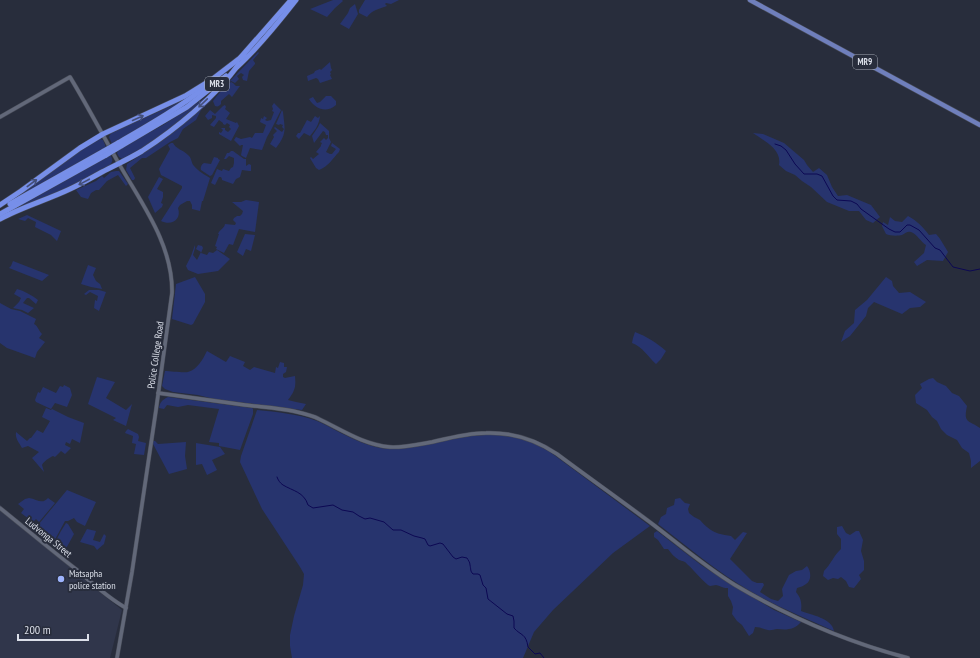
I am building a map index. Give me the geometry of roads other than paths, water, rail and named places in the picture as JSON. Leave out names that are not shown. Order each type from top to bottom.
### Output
[{"type":"highway","name":"MR3","points":[[119,145],[184,104],[219,77],[244,55],[291,0]]},
{"type":"highway","name":"MR3","points":[[0,214],[187,107],[239,64],[279,21],[296,0]]},
{"type":"highway","points":[[0,205],[102,134],[185,96],[214,78],[244,55]]},
{"type":"highway","points":[[0,219],[11,213],[70,190],[141,152],[168,133],[202,104],[228,78],[239,64]]},
{"type":"highway","name":"MR3","points":[[0,210],[105,153]]},
{"type":"main road","name":"MR9","points":[[750,0],[980,124]]},
{"type":"street","name":"Police College Road","points":[[0,117],[70,77],[158,234],[165,251],[170,271],[172,293],[118,657]]},
{"type":"street","points":[[158,393],[293,411],[318,418],[360,439],[374,444],[390,447],[418,444],[484,432],[509,434],[532,440],[550,449],[706,565],[740,588],[770,605],[810,624],[854,642],[908,658]]},
{"type":"street","name":"Ludvonga Street","points":[[0,508],[115,602],[126,608]]},
{"type":"street","points":[[115,602],[127,600]]},
{"type":"waterway","points":[[775,144],[786,150],[804,174],[817,174],[822,176],[833,196],[837,200],[851,201],[857,204],[861,209],[895,232],[900,232],[907,225],[919,230],[935,248],[940,250],[953,267],[970,271],[980,269]]},
{"type":"waterway","points":[[277,477],[283,485],[298,492],[304,497],[308,505],[313,508],[333,505],[342,510],[353,512],[365,519],[370,518],[384,522],[393,530],[401,530],[425,539],[430,546],[440,543],[443,544],[456,559],[462,557],[467,558],[470,563],[472,573],[480,575],[483,585],[486,588],[488,599],[507,614],[513,616],[514,628],[525,637],[528,647],[535,654],[540,653],[544,658]]},
{"type":"place","name":"Matsapha police station","points":[[61,579]]}]
